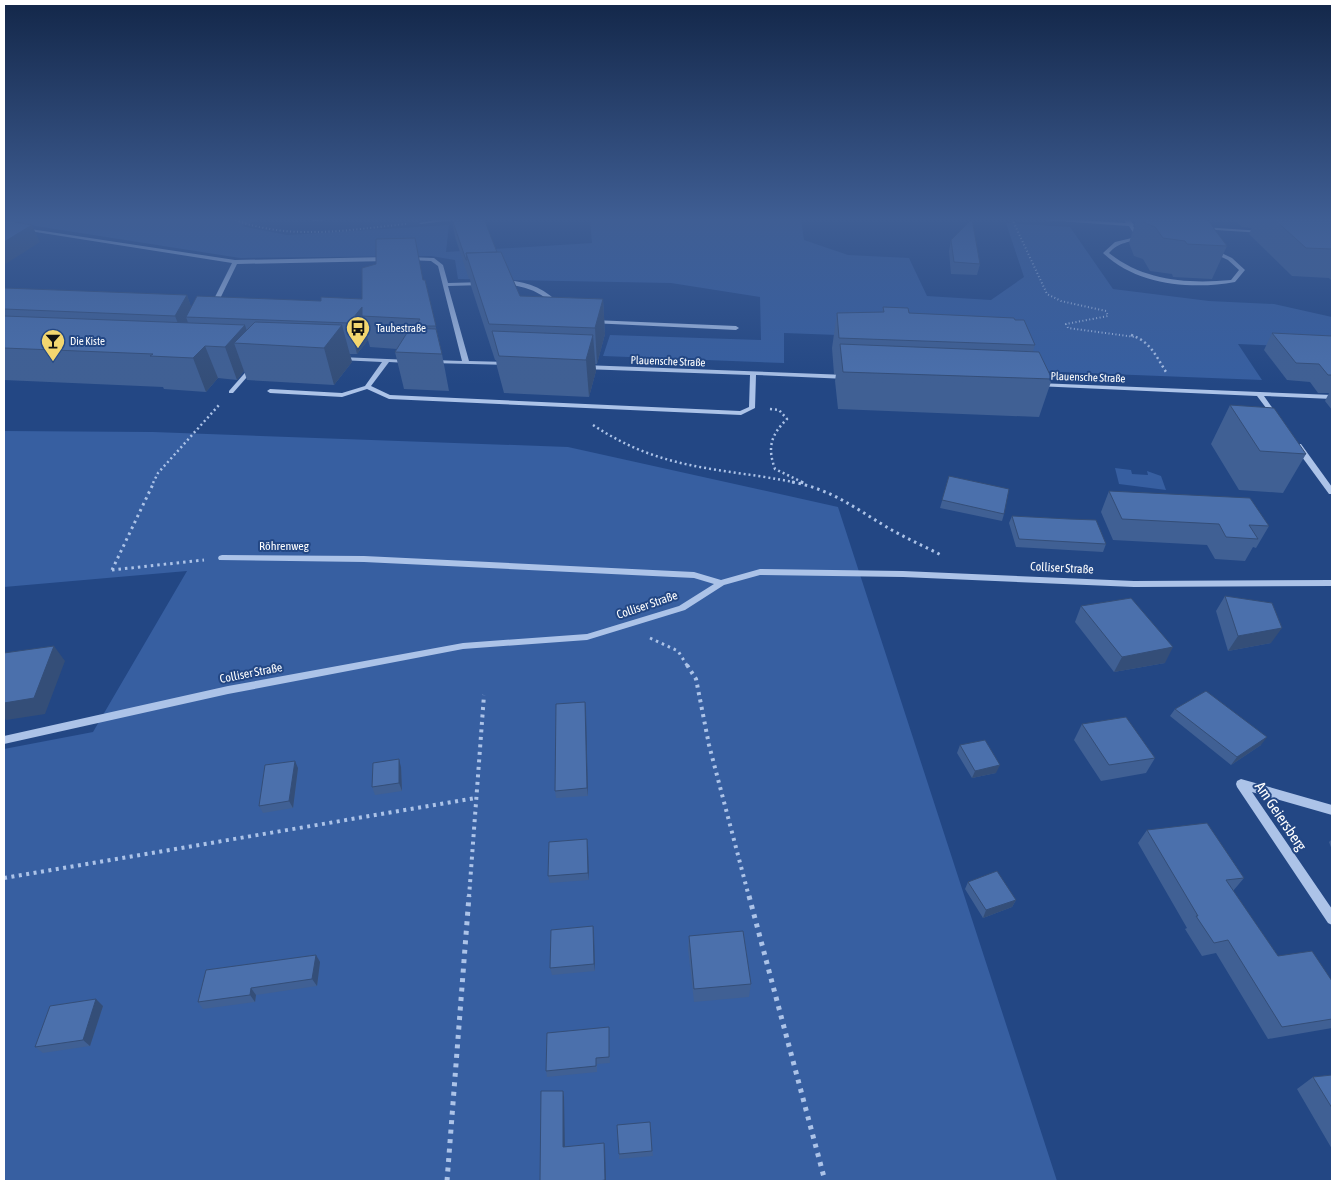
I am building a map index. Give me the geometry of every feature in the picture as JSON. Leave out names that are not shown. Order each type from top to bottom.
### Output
[{"type":"street","points":[[212,310],[229,274]]},
{"type":"street","points":[[443,274],[466,363]]},
{"type":"street","points":[[1141,274],[1168,280],[1220,283],[1233,281],[1240,274]]},
{"type":"street","points":[[330,358],[416,361]]},
{"type":"street","points":[[367,388],[387,360]]},
{"type":"street","points":[[426,362],[512,365]]},
{"type":"street","points":[[231,392],[258,363]]},
{"type":"street","name":"Plauensche Straße","points":[[578,367],[851,378]]},
{"type":"street","points":[[270,391],[342,395],[367,388],[389,397],[741,413],[752,408],[753,374]]},
{"type":"street","name":"Plauensche Straße","points":[[1028,384],[1332,397]]},
{"type":"street","points":[[1258,393],[1281,424]]},
{"type":"street","points":[[1292,439],[1332,492]]},
{"type":"street","name":"Röhrenweg","points":[[222,558],[383,560],[694,575],[722,583]]},
{"type":"street","name":"Colliser Straße","points":[[4,740],[228,690],[464,646],[587,637],[682,608],[722,583],[760,572],[903,574],[1134,584],[1332,583]]},
{"type":"street","name":"Am Geiersberg","points":[[1332,810],[1241,784],[1332,919]]},
{"type":"lane","points":[[446,285],[484,282],[522,284],[540,290],[549,296],[565,314]]},
{"type":"lane","points":[[585,322],[736,328]]},
{"type":"path","points":[[1038,274],[1047,294],[1057,301],[1095,307],[1106,311],[1108,316],[1072,322],[1066,324],[1068,328],[1087,333],[1130,336],[1147,342],[1166,373],[1162,375]]},
{"type":"path","points":[[222,558],[112,570],[158,473],[231,392]]},
{"type":"path","points":[[780,410],[787,419],[770,440],[769,456],[775,469],[851,502],[904,537],[946,557]]},
{"type":"path","points":[[589,422],[631,448],[666,461],[712,471],[776,479],[816,488]]},
{"type":"path","points":[[625,626],[678,651],[696,679],[710,745],[825,1181]]},
{"type":"path","points":[[447,1181],[484,695]]},
{"type":"path","points":[[4,878],[477,798]]},
{"type":"shaded area","points":[[457,274],[917,274],[927,296],[991,300],[1024,277],[1023,274],[1103,274],[1113,289],[1209,301],[1274,304],[1332,317],[1332,348],[1238,344],[1262,380],[1033,371],[1024,342],[784,333],[784,363],[603,356],[610,335],[761,340],[760,297],[671,283],[458,279]]},
{"type":"shaded area","points":[[4,431],[153,432],[568,447],[838,507],[1057,1181],[4,1181],[4,749],[93,732],[187,571],[4,587]]},
{"type":"shaded area","points":[[1115,468],[1131,470],[1132,474],[1148,475],[1147,471],[1161,476],[1166,490],[1119,484]]},
{"type":"building","points":[[362,274],[422,274],[436,326],[416,326],[420,319],[362,316],[362,307],[349,323],[186,317],[197,296],[321,301],[321,297],[362,299]]},
{"type":"building","points":[[473,274],[511,274],[520,296],[603,299],[595,328],[489,324]]},
{"type":"building","points":[[4,288],[187,295],[175,316],[4,309]]},
{"type":"building","points":[[883,307],[908,308],[909,313],[1024,320],[1035,345],[839,338],[837,313],[884,312]]},
{"type":"building","points":[[4,316],[245,325],[225,347],[205,346],[193,358],[150,356],[153,354],[4,348]]},
{"type":"building","points":[[255,322],[342,325],[324,348],[234,343]]},
{"type":"building","points":[[410,328],[436,329],[442,354],[395,352]]},
{"type":"building","points":[[492,331],[593,335],[586,360],[499,356]]},
{"type":"building","points":[[1272,333],[1332,336],[1332,375],[1328,375],[1319,364],[1296,363]]},
{"type":"building","points":[[840,344],[1039,352],[1052,379],[843,372]]},
{"type":"building","points":[[1230,405],[1274,408],[1306,454],[1260,451]]},
{"type":"building","points":[[949,476],[1009,489],[1004,514],[942,500]]},
{"type":"building","points":[[1109,491],[1250,498],[1269,526],[1249,525],[1258,539],[1226,537],[1219,524],[1122,519]]},
{"type":"building","points":[[1012,516],[1096,520],[1106,544],[1019,539]]},
{"type":"building","points":[[1225,596],[1272,603],[1282,628],[1238,636]]},
{"type":"building","points":[[1131,598],[1173,647],[1122,657],[1081,606]]},
{"type":"building","points":[[54,646],[34,698],[4,703],[4,653]]},
{"type":"building","points":[[1206,691],[1267,737],[1237,757],[1175,709]]},
{"type":"building","points":[[585,702],[587,788],[555,791],[556,704]]},
{"type":"building","points":[[1126,717],[1155,758],[1109,765],[1082,724]]},
{"type":"building","points":[[985,740],[1000,765],[975,771],[960,745]]},
{"type":"building","points":[[399,759],[399,783],[372,787],[373,763]]},
{"type":"building","points":[[295,761],[289,801],[259,806],[265,765]]},
{"type":"building","points":[[1207,823],[1244,878],[1226,880],[1278,956],[1312,951],[1332,981],[1332,1019],[1282,1027],[1228,940],[1214,943],[1196,916],[1198,916],[1147,830]]},
{"type":"building","points":[[587,839],[588,873],[548,876],[549,842]]},
{"type":"building","points":[[997,871],[1016,900],[986,910],[968,882]]},
{"type":"building","points":[[593,926],[594,964],[550,968],[551,930]]},
{"type":"building","points":[[743,931],[751,984],[694,989],[689,936]]},
{"type":"building","points":[[316,955],[312,979],[251,988],[250,995],[198,1002],[206,970]]},
{"type":"building","points":[[96,999],[83,1040],[35,1047],[50,1006]]},
{"type":"building","points":[[609,1027],[609,1057],[596,1058],[596,1066],[546,1071],[547,1033]]},
{"type":"building","points":[[1332,1075],[1332,1108],[1313,1077]]},
{"type":"building","points":[[541,1091],[563,1091],[563,1147],[604,1143],[605,1180],[540,1181]]},
{"type":"building","points":[[650,1122],[652,1151],[619,1154],[617,1125]]},
{"type":"place","name":"Taubestraße","points":[[358,349]]},
{"type":"place","name":"Die Kiste","points":[[53,362]]}]
